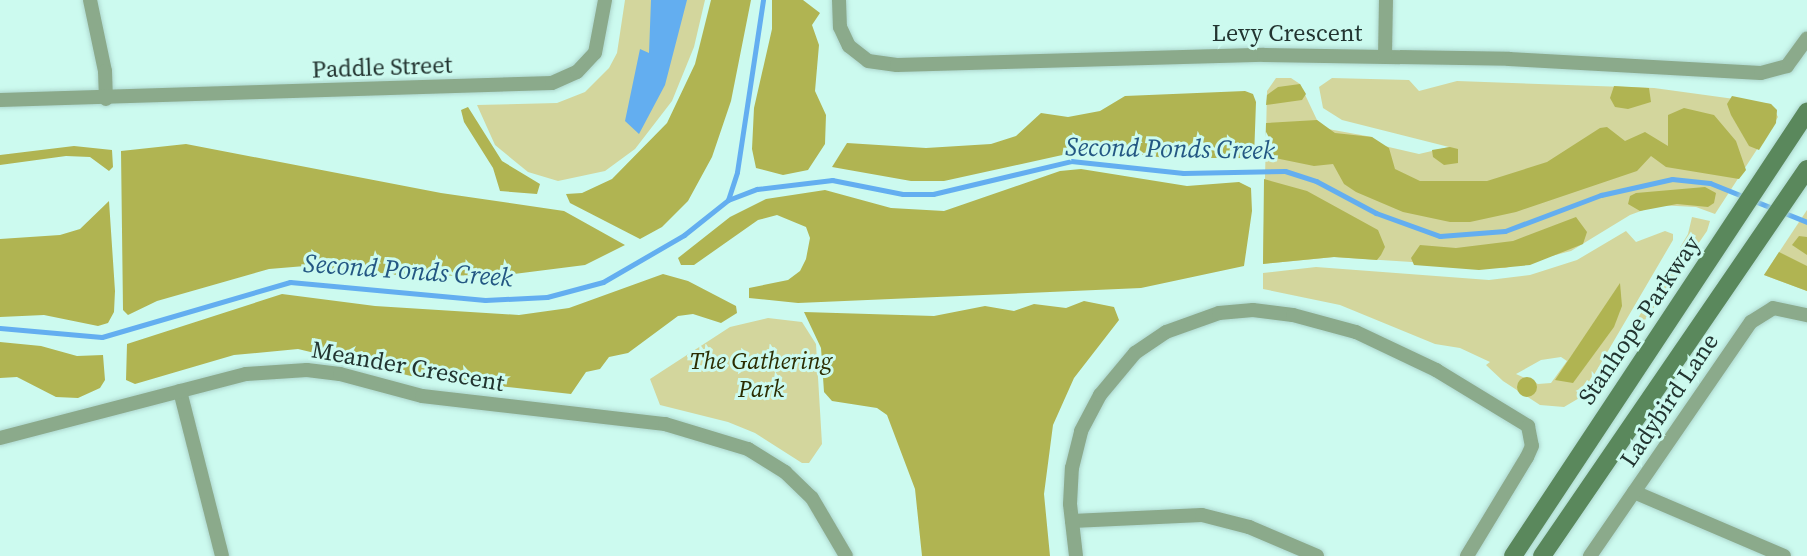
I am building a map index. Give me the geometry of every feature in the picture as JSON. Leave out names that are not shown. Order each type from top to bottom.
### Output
[{"type":"main road","name":"Stanhope Parkway","points":[[1513,556],[1807,112]]},
{"type":"main road","points":[[1542,556],[1807,169]]},
{"type":"street","points":[[90,0],[105,71],[106,99]]},
{"type":"street","name":"Paddle Street","points":[[0,100],[106,99],[552,83],[577,72],[594,53],[605,0]]},
{"type":"street","name":"Levy Crescent","points":[[839,0],[840,27],[849,46],[868,61],[883,65],[1154,56],[1385,56],[1779,71],[1787,66],[1807,38]]},
{"type":"street","points":[[1385,56],[1386,0]]},
{"type":"street","name":"Ladybird Lane","points":[[1590,556],[1751,322],[1773,308],[1807,315]]},
{"type":"street","points":[[1076,556],[1070,487],[1075,450],[1089,412],[1105,388],[1150,342],[1182,325],[1219,313],[1275,312],[1356,332],[1436,370],[1522,420],[1531,436],[1527,457],[1467,556]]},
{"type":"street","name":"Meander Crescent","points":[[0,439],[246,374],[307,370],[422,396],[665,424],[748,449],[785,472],[828,521],[846,556]]},
{"type":"street","points":[[180,391],[222,556]]},
{"type":"street","points":[[1634,492],[1784,556]]},
{"type":"street","points":[[1072,521],[1202,515],[1249,527],[1317,556]]},
{"type":"green space","points":[[625,0],[705,0],[694,47],[672,101],[635,149],[605,171],[558,181],[528,172],[495,145],[477,105],[557,103],[585,92],[609,68],[617,53]]},
{"type":"green space","points":[[711,0],[751,0],[731,101],[712,157],[688,201],[662,227],[640,239],[570,203],[566,194],[582,193],[612,179],[667,123],[695,64]]},
{"type":"green space","points":[[772,0],[803,0],[820,13],[812,25],[819,45],[815,91],[826,115],[825,144],[808,170],[783,175],[756,168],[752,149],[754,108],[772,29]]},
{"type":"green space","points":[[1276,78],[1291,78],[1300,84],[1317,120],[1328,129],[1372,137],[1380,145],[1419,154],[1449,147],[1342,120],[1323,108],[1319,87],[1332,78],[1409,80],[1419,91],[1457,81],[1654,88],[1771,104],[1778,117],[1715,214],[1696,207],[1657,205],[1630,215],[1571,251],[1505,268],[1334,257],[1263,264],[1267,91]]},
{"type":"green space","points":[[1300,84],[1306,94],[1302,100],[1266,105],[1267,95],[1278,87]]},
{"type":"green space","points":[[1614,86],[1649,88],[1651,102],[1628,109],[1615,107],[1610,98]]},
{"type":"green space","points":[[1245,91],[1253,94],[1256,102],[1254,158],[1165,158],[1094,148],[944,181],[911,181],[832,167],[847,143],[926,148],[991,144],[1016,136],[1041,113],[1068,117],[1100,111],[1125,96]]},
{"type":"green space","points":[[1732,96],[1771,104],[1777,110],[1776,123],[1759,150],[1749,146],[1731,115],[1727,104]]},
{"type":"green space","points":[[468,107],[502,161],[540,184],[537,194],[500,191],[493,168],[464,122],[461,110]]},
{"type":"green space","points":[[1684,108],[1714,115],[1736,141],[1746,170],[1739,179],[1666,167],[1651,156],[1637,171],[1516,212],[1470,222],[1450,222],[1403,212],[1356,192],[1344,184],[1333,164],[1314,166],[1265,156],[1266,123],[1317,120],[1335,133],[1372,137],[1389,148],[1395,169],[1420,181],[1487,181],[1547,162],[1600,128],[1607,127],[1625,141],[1645,132],[1668,146],[1668,115]]},
{"type":"green space","points":[[186,144],[441,193],[564,211],[625,245],[585,265],[507,275],[409,276],[305,266],[269,269],[157,301],[128,315],[123,310],[121,151]]},
{"type":"green space","points":[[74,146],[112,150],[113,167],[109,171],[90,157],[66,156],[0,165],[0,155]]},
{"type":"green space","points":[[1450,147],[1458,149],[1458,163],[1444,165],[1433,157],[1432,150]]},
{"type":"green space","points":[[1081,169],[1187,186],[1239,182],[1251,188],[1252,211],[1244,266],[1141,288],[798,303],[749,298],[749,288],[788,280],[800,271],[806,259],[810,238],[806,227],[777,215],[758,220],[694,265],[681,265],[678,258],[730,217],[766,199],[825,190],[891,208],[944,211],[1060,171]]},
{"type":"green space","points":[[1264,179],[1307,191],[1378,230],[1385,247],[1381,255],[1377,260],[1334,257],[1263,264]]},
{"type":"green space","points":[[1705,187],[1716,193],[1714,203],[1708,207],[1677,204],[1640,211],[1628,204],[1630,196],[1636,193]]},
{"type":"green space","points":[[109,201],[115,291],[114,312],[108,323],[98,326],[44,315],[0,317],[0,239],[60,235],[80,229]]},
{"type":"green space","points":[[1807,210],[1807,291],[1764,275]]},
{"type":"green space","points":[[1576,217],[1587,232],[1583,244],[1530,265],[1479,270],[1414,265],[1411,258],[1420,245],[1456,248],[1513,241]]},
{"type":"green space","points":[[1692,217],[1710,221],[1707,231],[1585,407],[1688,234]]},
{"type":"green space","points":[[1626,231],[1636,242],[1665,231],[1673,234],[1673,240],[1581,397],[1564,407],[1540,405],[1503,381],[1486,365],[1490,362],[1460,348],[1435,344],[1340,305],[1263,289],[1263,273],[1316,267],[1489,280],[1530,275],[1577,260]],"holes":[[[1561,357],[1567,361],[1551,383],[1538,384],[1516,374],[1541,360]]]},
{"type":"green space","points":[[1799,236],[1807,237],[1807,255],[1792,245]]},
{"type":"green space","points":[[1779,252],[1807,266],[1807,291],[1764,275]]},
{"type":"green space","points":[[663,274],[688,281],[736,306],[737,313],[721,323],[693,314],[678,316],[628,353],[609,357],[600,369],[586,372],[571,394],[411,376],[298,349],[234,355],[135,384],[126,380],[127,344],[282,294],[375,306],[519,315],[569,308]]},
{"type":"green space","points":[[1620,283],[1622,306],[1614,327],[1573,383],[1555,380]]},
{"type":"green space","points":[[1084,301],[1114,307],[1119,320],[1074,378],[1053,425],[1044,494],[1050,556],[922,556],[915,489],[887,415],[877,408],[832,401],[824,392],[821,348],[804,312],[934,316],[985,306],[1014,311],[1034,304],[1066,308]]},
{"type":"green space","name":"The Gathering Park","points":[[768,318],[802,322],[816,344],[822,444],[809,463],[802,463],[755,433],[728,422],[660,405],[650,379],[730,327]]},
{"type":"green space","points":[[0,342],[41,346],[77,356],[103,355],[105,380],[100,388],[78,398],[56,397],[17,377],[0,378]]},
{"type":"green space","points":[[1527,377],[1534,380],[1537,387],[1534,394],[1527,397],[1520,394],[1517,387],[1520,380]]},
{"type":"water","points":[[651,0],[687,0],[665,85],[639,134],[625,121],[640,49],[649,53]]},
{"type":"waterway","points":[[728,200],[737,172],[763,0]]},
{"type":"waterway","name":"Second Ponds Creek","points":[[0,328],[102,337],[290,282],[485,300],[547,297],[603,282],[684,235],[728,200],[757,189],[832,180],[903,194],[933,194],[1071,161],[1183,173],[1285,171],[1316,181],[1376,213],[1440,236],[1505,231],[1601,195],[1672,179],[1710,183],[1807,222]]}]
